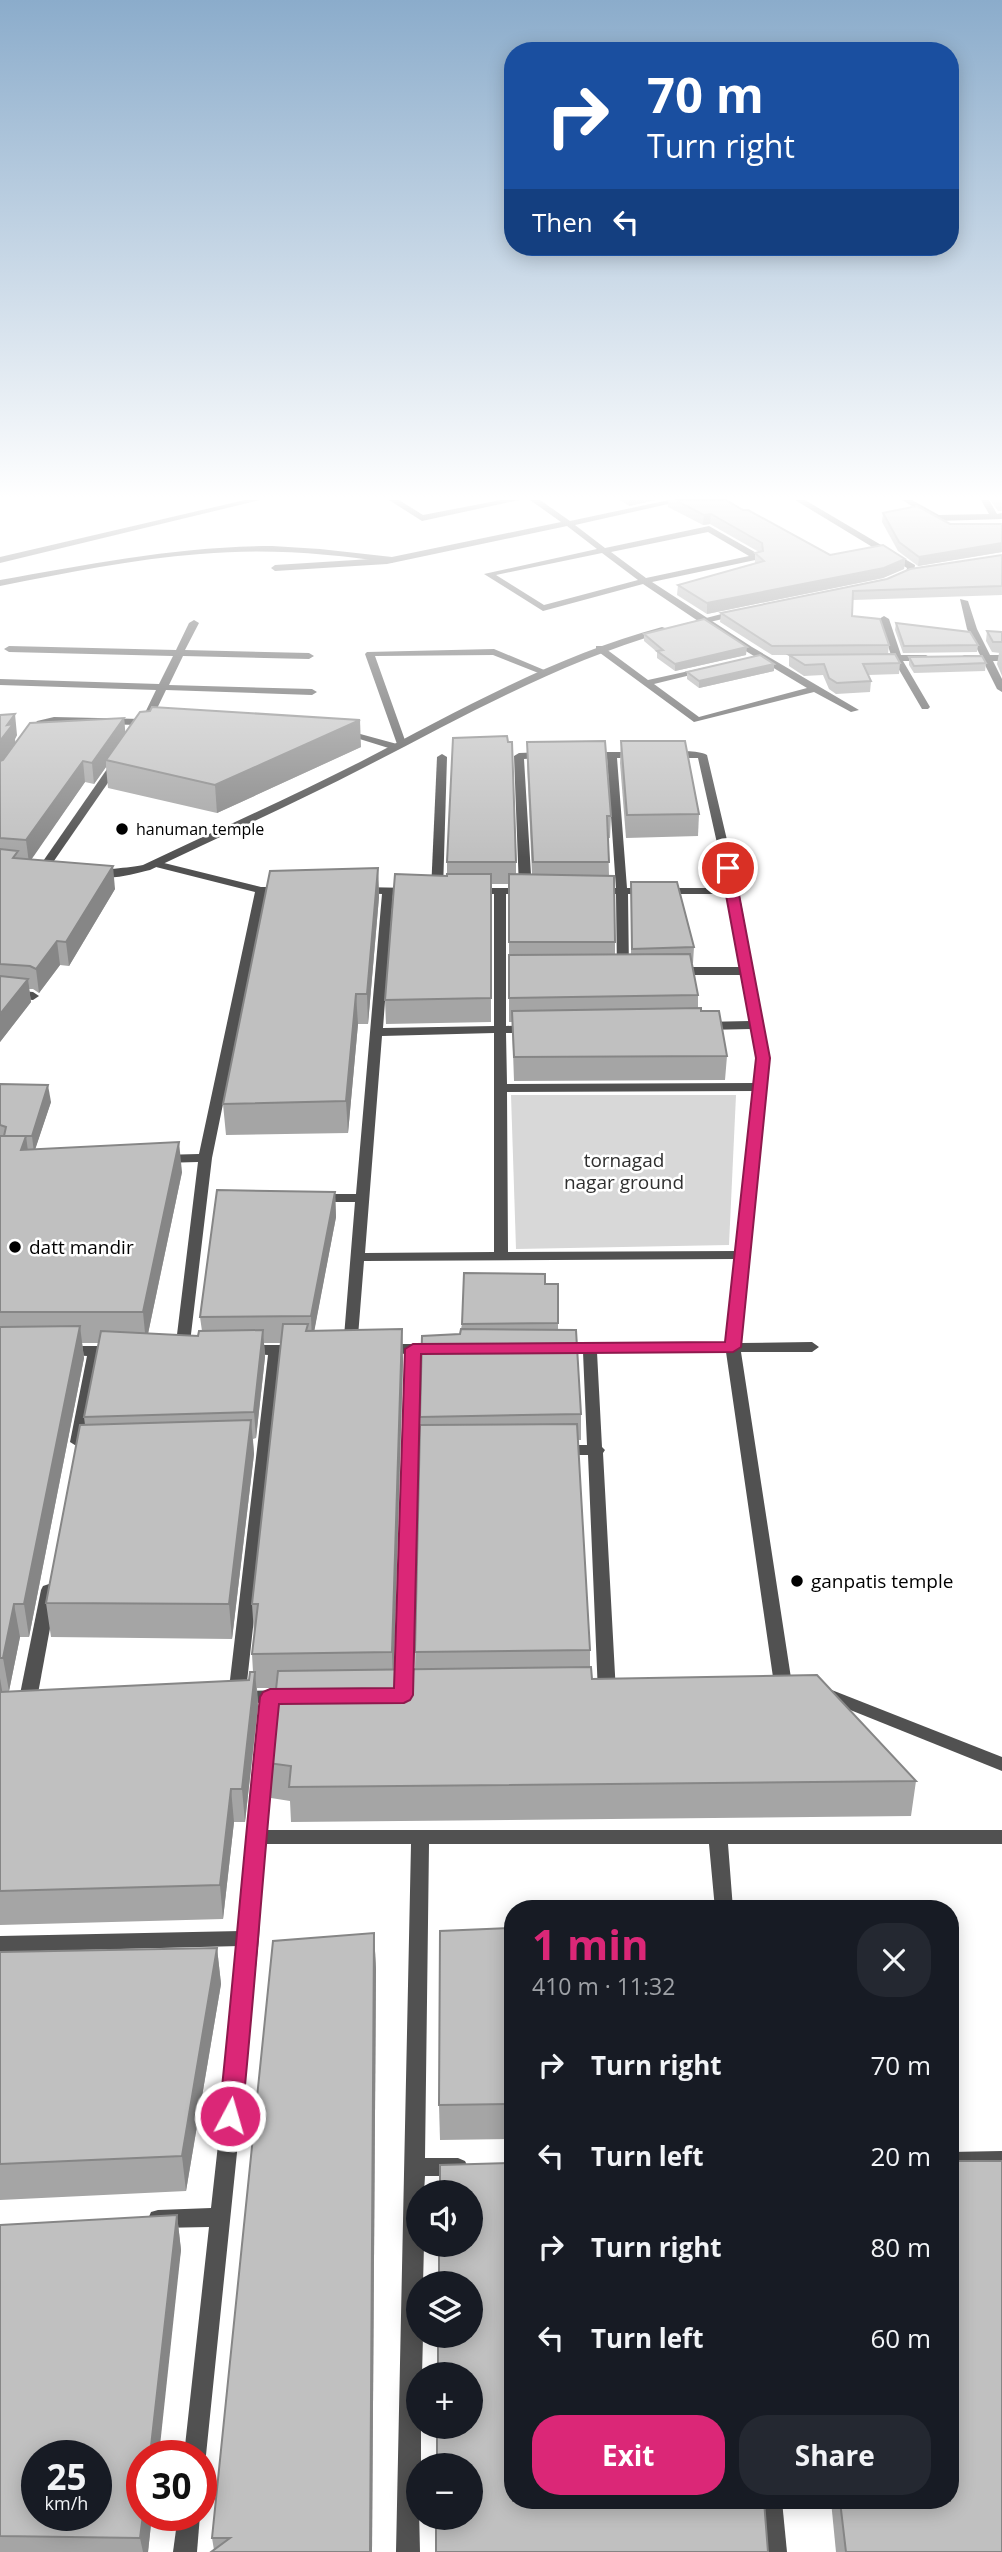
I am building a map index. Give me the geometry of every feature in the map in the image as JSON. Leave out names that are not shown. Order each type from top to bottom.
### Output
[{"type":"street","points":[[83,872],[122,873],[156,864],[544,672],[599,648],[708,619]]},
{"type":"street","points":[[884,619],[897,658],[925,707]]},
{"type":"street","points":[[968,619],[1002,689]]},
{"type":"street","points":[[704,620],[814,689],[854,710]]},
{"type":"street","points":[[138,733],[146,722],[194,623]]},
{"type":"street","points":[[599,648],[697,720],[814,689]]},
{"type":"street","points":[[9,649],[310,656]]},
{"type":"street","points":[[398,745],[370,654],[372,653],[494,652],[544,672]]},
{"type":"street","points":[[872,659],[936,658]]},
{"type":"street","points":[[949,658],[1002,658]]},
{"type":"street","points":[[747,659],[783,660]]},
{"type":"street","points":[[646,683],[709,668]]},
{"type":"street","points":[[0,682],[312,692]]},
{"type":"street","points":[[25,745],[41,723],[47,721],[160,722]]},
{"type":"street","points":[[335,730],[398,745]]},
{"type":"street","points":[[524,891],[519,755],[559,755]]},
{"type":"street","points":[[572,755],[650,755]]},
{"type":"street","points":[[612,755],[622,891],[623,972]]},
{"type":"street","points":[[663,755],[702,755],[733,891],[763,1058],[733,1347],[777,1691],[823,1690],[1002,1764]]},
{"type":"street","points":[[56,870],[37,869],[122,756]]},
{"type":"street","points":[[442,757],[449,891]]},
{"type":"street","points":[[156,864],[261,890],[299,890]]},
{"type":"street","points":[[183,1351],[207,1198],[205,1158],[261,890]]},
{"type":"street","points":[[349,890],[538,891]]},
{"type":"street","points":[[387,891],[357,1257],[344,1350],[454,1349]]},
{"type":"street","points":[[500,891],[507,972],[501,1030],[501,1256]]},
{"type":"street","points":[[580,891],[733,891]]},
{"type":"street","points":[[665,971],[748,971]]},
{"type":"street","points":[[610,972],[637,972]]},
{"type":"street","points":[[0,993],[33,996]]},
{"type":"street","points":[[685,1027],[757,1025]]},
{"type":"street","points":[[376,1032],[540,1029]]},
{"type":"street","points":[[501,1088],[760,1087]]},
{"type":"street","points":[[151,1159],[205,1158]]},
{"type":"street","points":[[308,1198],[362,1198]]},
{"type":"street","points":[[357,1257],[742,1255]]},
{"type":"street","points":[[536,1349],[812,1347]]},
{"type":"street","points":[[590,1348],[607,1693]]},
{"type":"street","points":[[404,1695],[417,1451],[413,1349]]},
{"type":"street","points":[[236,1350],[313,1350]]},
{"type":"street","points":[[276,1350],[259,1446],[230,1697],[310,1696]]},
{"type":"street","points":[[54,1351],[133,1351]]},
{"type":"street","points":[[80,1455],[95,1351]]},
{"type":"street","points":[[543,1450],[597,1450]]},
{"type":"street","points":[[9,1700],[35,1699],[53,1569]]},
{"type":"street","points":[[197,2440],[250,1938],[256,1837],[270,1697]]},
{"type":"street","points":[[256,1837],[1002,1837]]},
{"type":"street","points":[[408,2552],[419,1837]]},
{"type":"street","points":[[718,1837],[723,1900]]},
{"type":"street","points":[[0,1944],[250,1938]]},
{"type":"street","points":[[959,2161],[1002,2160]]},
{"type":"street","points":[[414,2167],[476,2166]]},
{"type":"street","points":[[137,2220],[219,2217]]},
{"type":"street","points":[[772,2509],[775,2552]]},
{"type":"street","points":[[185,2552],[187,2531]]},
{"type":"green space","name":"tornagad nagar ground","points":[[511,1095],[736,1095],[729,1245],[516,1249]]},
{"type":"building","points":[[704,619],[747,647],[675,664],[657,651],[663,650],[644,634]]},
{"type":"building","points":[[730,619],[880,619],[889,645],[772,646]]},
{"type":"building","points":[[896,623],[970,632],[978,645],[904,646]]},
{"type":"building","points":[[987,631],[1002,632],[1002,642],[993,642]]},
{"type":"building","points":[[895,654],[900,663],[863,664],[871,681],[837,683],[829,678],[824,664],[805,665],[789,655]]},
{"type":"building","points":[[760,655],[774,664],[699,681],[687,672]]},
{"type":"building","points":[[982,656],[986,663],[914,666],[909,657]]},
{"type":"building","points":[[152,707],[360,720],[215,785],[106,760],[140,712],[150,711]]},
{"type":"building","points":[[15,714],[7,725],[13,724],[0,741],[0,715]]},
{"type":"building","points":[[124,718],[92,763],[83,761],[26,840],[0,838],[0,761],[30,723]]},
{"type":"building","points":[[507,736],[508,742],[512,742],[516,862],[447,862],[453,738]]},
{"type":"building","points":[[605,741],[611,816],[607,816],[609,862],[533,862],[527,742]]},
{"type":"building","points":[[621,741],[685,741],[699,814],[627,815]]},
{"type":"building","points":[[0,849],[18,851],[13,858],[113,866],[66,942],[57,941],[36,969],[30,966],[0,964]]},
{"type":"building","points":[[378,868],[367,994],[356,994],[346,1101],[223,1104],[270,871]]},
{"type":"building","points":[[395,874],[491,874],[491,998],[385,1000]]},
{"type":"building","points":[[509,874],[614,876],[615,942],[509,942]]},
{"type":"building","points":[[631,882],[677,882],[694,947],[632,949]]},
{"type":"building","points":[[690,954],[698,995],[509,998],[509,955]]},
{"type":"building","points":[[0,976],[28,979],[0,1014]]},
{"type":"building","points":[[701,1008],[701,1011],[719,1011],[727,1056],[514,1057],[512,1011]]},
{"type":"building","points":[[0,1084],[48,1085],[32,1136],[4,1136],[6,1127],[0,1125]]},
{"type":"building","points":[[0,1136],[26,1136],[21,1150],[179,1142],[143,1312],[0,1312]]},
{"type":"building","points":[[217,1190],[335,1192],[311,1316],[200,1317]]},
{"type":"building","points":[[464,1273],[545,1274],[545,1284],[558,1284],[558,1323],[462,1324]]},
{"type":"building","points":[[283,1324],[308,1324],[306,1331],[402,1329],[392,1652],[252,1654],[258,1604],[252,1604]]},
{"type":"building","points":[[80,1326],[24,1604],[14,1604],[3,1658],[0,1658],[0,1327]]},
{"type":"building","points":[[461,1329],[576,1330],[581,1414],[420,1417],[422,1336],[460,1334]]},
{"type":"building","points":[[263,1330],[254,1412],[84,1417],[101,1331],[198,1336],[199,1331]]},
{"type":"building","points":[[251,1420],[229,1604],[46,1603],[80,1425]]},
{"type":"building","points":[[577,1424],[590,1650],[415,1652],[420,1425]]},
{"type":"building","points":[[591,1667],[592,1679],[817,1675],[916,1781],[289,1787],[291,1766],[268,1763],[278,1671]]},
{"type":"building","points":[[250,1672],[255,1672],[242,1789],[231,1789],[220,1885],[0,1891],[0,1692],[249,1680]]},
{"type":"building","points":[[504,1928],[504,2104],[439,2105],[440,1931]]},
{"type":"building","points":[[374,1933],[370,2552],[211,2552],[230,2538],[212,2538],[213,2531],[217,2531],[217,2489],[273,1941]]},
{"type":"building","points":[[217,1948],[182,2156],[0,2164],[0,1952]]},
{"type":"building","points":[[959,2161],[1002,2161],[1002,2552],[846,2552],[841,2509],[959,2509]]},
{"type":"building","points":[[504,2163],[504,2509],[765,2509],[768,2552],[436,2552],[436,2530],[483,2530],[483,2453],[437,2453],[437,2439],[483,2439],[483,2362],[438,2362],[438,2348],[483,2348],[483,2271],[439,2271],[439,2257],[483,2257],[483,2180],[440,2180],[440,2165]]},
{"type":"building","points":[[177,2215],[152,2440],[126,2440],[126,2531],[141,2531],[140,2538],[0,2536],[0,2225]]},
{"type":"place","name":"hanuman temple","points":[[122,829]]},
{"type":"place","name":"datt mandir","points":[[15,1247]]},
{"type":"place","name":"ganpatis temple","points":[[797,1581]]},
{"type":"route","points":[[230,2116],[250,1938],[256,1837],[270,1697],[404,1695],[413,1349],[733,1347],[763,1058],[728,868]]}]
